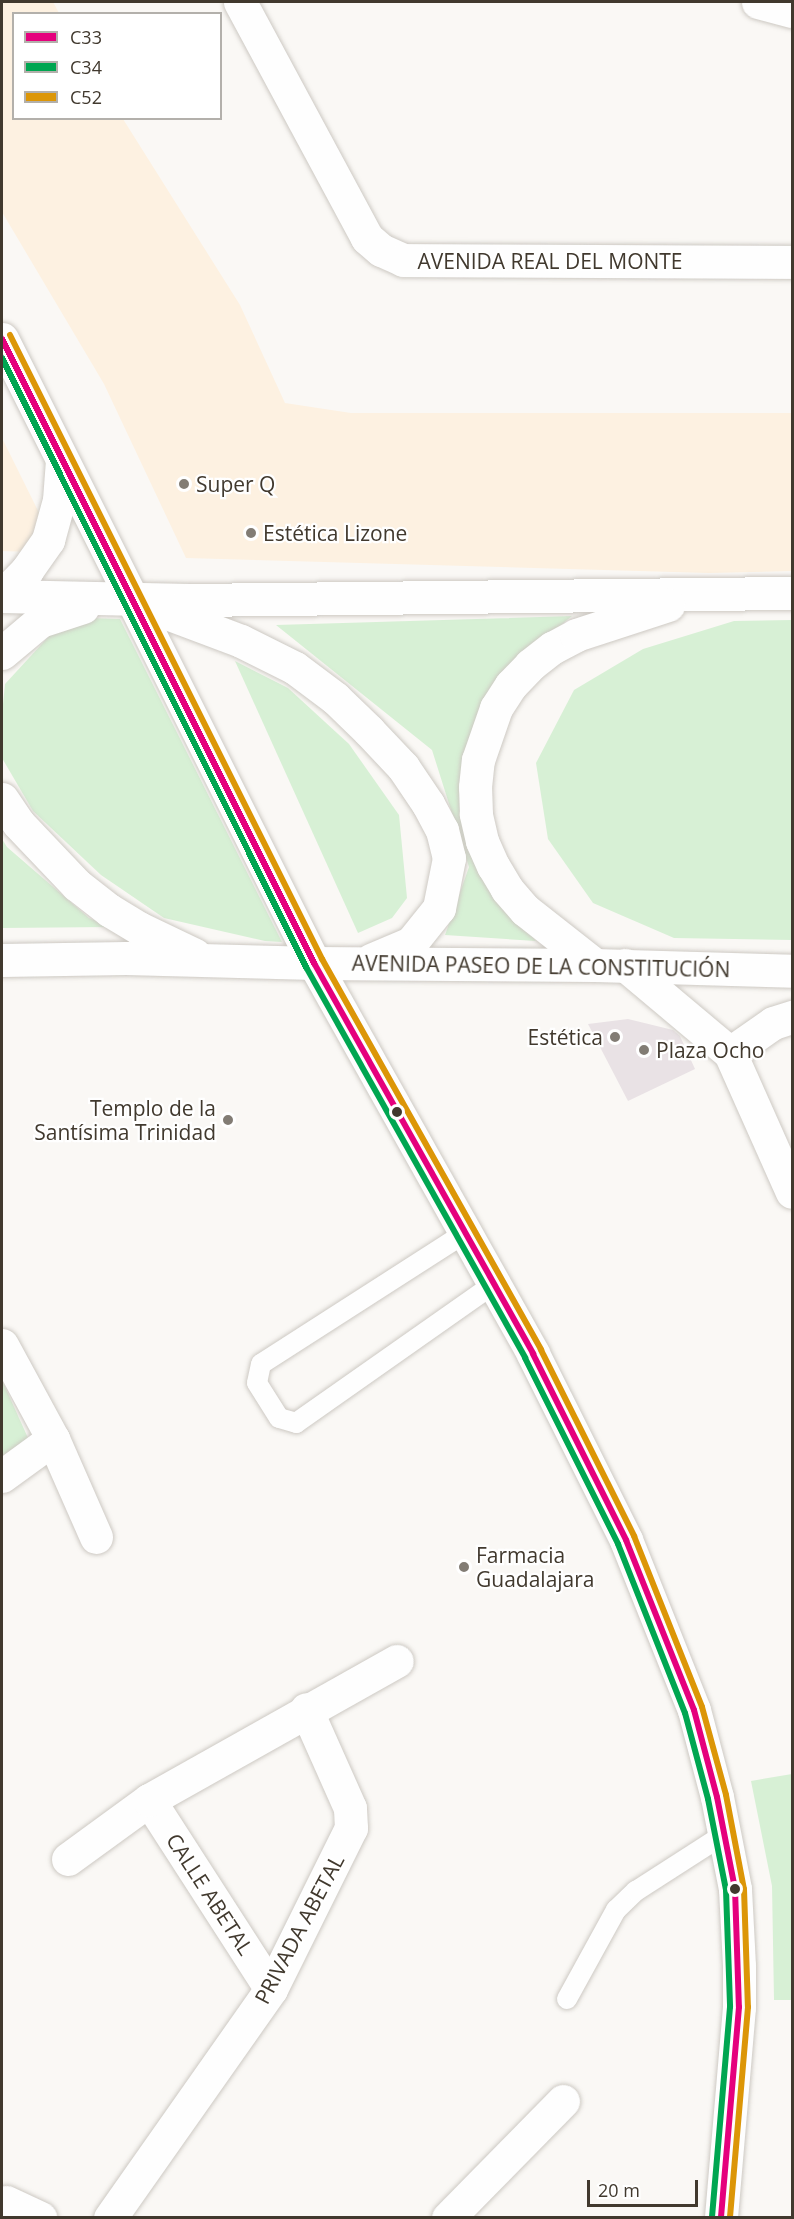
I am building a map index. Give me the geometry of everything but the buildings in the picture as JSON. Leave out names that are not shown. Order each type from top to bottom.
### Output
[{"type":"street","name":"AVENIDA REAL DEL MONTE","points":[[240,2],[367,238],[381,250],[403,260],[792,262]]},
{"type":"street","points":[[758,2],[792,11]]},
{"type":"street","points":[[2,339],[314,963],[533,1354],[626,1540],[694,1710],[717,1797],[735,1889],[739,2007],[721,2217]]},
{"type":"street","points":[[2,596],[27,570],[48,540],[59,500],[62,460]]},
{"type":"street","points":[[2,596],[132,600],[792,593]]},
{"type":"street","points":[[701,594],[576,635],[552,648],[530,665],[511,685],[496,708],[485,734],[477,769],[476,814],[482,841],[493,866],[507,889],[525,910],[610,965],[730,1053],[792,1192]]},
{"type":"street","points":[[2,653],[40,621],[86,606],[132,600],[242,640],[295,668],[335,698],[403,767],[429,804],[442,830],[449,858],[439,908],[411,943],[364,964]]},
{"type":"street","points":[[2,799],[18,823],[47,856],[85,891],[139,928],[204,959]]},
{"type":"street","name":"AVENIDA PASEO DE LA CONSTITUCIÓN","points":[[2,960],[204,959],[364,964],[610,965],[792,971]]},
{"type":"street","points":[[730,1053],[773,1023],[792,1017]]},
{"type":"street","points":[[2,1345],[53,1438],[96,1537]]},
{"type":"street","points":[[2,1476],[53,1438]]},
{"type":"street","points":[[68,1858],[149,1800],[397,1660]]},
{"type":"street","name":"PRIVADA ABETAL","points":[[110,2217],[271,1989],[351,1828],[350,1808],[306,1710]]},
{"type":"street","name":"CALLE ABETAL","points":[[149,1800],[271,1989]]},
{"type":"street","points":[[448,2217],[563,2101]]},
{"type":"street","points":[[6,2204],[40,2217]]},
{"type":"lane","points":[[465,1233],[261,1364],[257,1383],[279,1418],[296,1423],[494,1284]]},
{"type":"lane","points":[[567,1999],[616,1910],[636,1891],[723,1835]]},
{"type":"shaded area","points":[[2,2],[53,2],[58,12],[12,12],[12,120],[124,120],[240,305],[285,403],[351,413],[792,413],[792,571],[709,573],[186,558],[104,384],[2,212]]},
{"type":"shaded area","points":[[2,438],[59,553],[2,551]]},
{"type":"green space","points":[[572,616],[506,669],[464,759],[486,877],[536,941],[445,935],[469,867],[432,750],[276,625]]},
{"type":"green space","points":[[88,618],[120,619],[282,942],[265,941],[164,918],[101,875],[33,811],[2,758],[5,684],[51,634]]},
{"type":"green space","points":[[792,620],[792,940],[674,938],[593,903],[548,839],[536,763],[574,690],[643,649],[734,621]]},
{"type":"green space","points":[[235,661],[288,688],[349,744],[399,815],[407,898],[392,918],[358,933]]},
{"type":"green space","points":[[2,839],[7,847],[89,918],[110,927],[2,928]]},
{"type":"green space","points":[[2,1380],[28,1438],[2,1457]]},
{"type":"green space","points":[[792,1774],[792,2000],[774,2000],[772,1886],[751,1781]]},
{"type":"transit line","name":"C52","points":[[10,335],[322,959],[541,1350],[634,1536],[702,1707],[726,1795],[744,1889],[748,2007],[730,2218]]},
{"type":"transit line","name":"C33","points":[[2,339],[314,963],[533,1354],[626,1540],[694,1710],[717,1797],[735,1889],[739,2007],[721,2218]]},
{"type":"transit line","name":"C34","points":[[2,358],[306,967],[525,1358],[618,1544],[685,1713],[708,1799],[726,1890],[730,2007],[712,2217]]},
{"type":"place","name":"Super Q","points":[[184,484]]},
{"type":"place","name":"Estética Lizone","points":[[251,533]]},
{"type":"place","name":"Estética","points":[[615,1037]]},
{"type":"place","name":"Plaza Ocho","points":[[644,1050]]},
{"type":"place","name":"Templo de la Santísima Trinidad","points":[[228,1120]]},
{"type":"place","name":"Farmacia Guadalajara","points":[[464,1567]]}]
